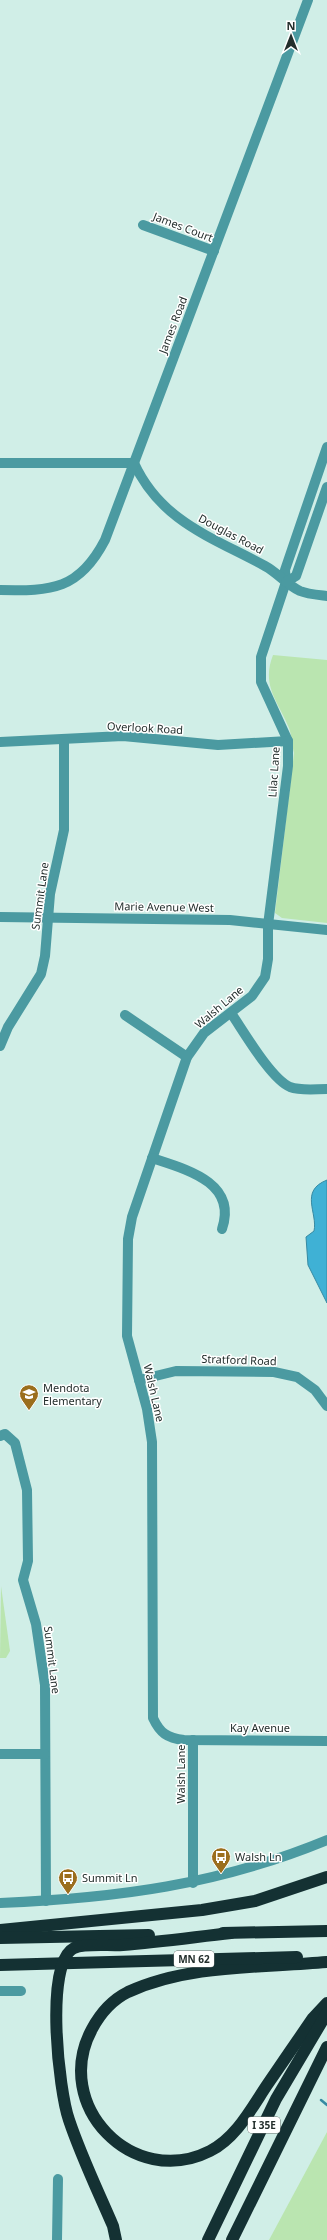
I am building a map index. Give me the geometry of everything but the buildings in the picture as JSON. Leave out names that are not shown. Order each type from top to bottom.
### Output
[{"type":"highway","points":[[0,1930],[202,1910],[255,1901],[327,1877]]},
{"type":"highway","name":"MN 62","points":[[0,1938],[327,1932]]},
{"type":"highway","points":[[116,2240],[112,2226],[69,2120],[61,2092],[57,2038],[57,2002],[64,1957],[74,1948],[124,1945],[231,1933]]},
{"type":"highway","name":"MN 62","points":[[0,1966],[327,1956]]},
{"type":"highway","points":[[327,1962],[184,1973],[127,1993],[110,2004],[98,2018],[86,2040],[80,2066],[83,2092],[92,2116],[108,2136],[118,2144],[129,2151],[154,2159],[180,2160],[210,2151],[235,2133],[313,2018],[327,2003]]},
{"type":"highway","name":"I 35E","points":[[208,2240],[276,2099],[327,2013]]},
{"type":"highway","name":"I 35E","points":[[232,2240],[327,2047]]},
{"type":"street","name":"James Road","points":[[0,590],[33,591],[57,587],[77,577],[94,560],[105,540],[308,0]]},
{"type":"street","name":"James Court","points":[[143,225],[214,251]]},
{"type":"street","name":"Lilac Lane","points":[[268,924],[288,766],[288,741],[261,682],[261,657],[286,582],[285,570],[327,447]]},
{"type":"street","points":[[0,462],[134,464]]},
{"type":"street","name":"Douglas Road","points":[[134,464],[140,475],[154,493],[177,517],[204,536],[267,567],[286,582],[301,591],[327,596]]},
{"type":"street","name":"Lilac Lane","points":[[286,582],[296,576],[327,487]]},
{"type":"street","name":"Overlook Road","points":[[0,742],[123,736],[218,745],[288,741]]},
{"type":"street","name":"Summit Lane","points":[[0,1046],[8,1027],[41,974],[45,956],[50,894],[64,830],[64,739]]},
{"type":"street","name":"Marie Avenue West","points":[[0,917],[230,920],[327,930]]},
{"type":"street","name":"Walsh Lane","points":[[193,1882],[193,1740],[172,1738],[163,1734],[153,1718],[152,1442],[147,1409],[127,1336],[128,1239],[132,1217],[187,1057],[204,1033],[252,996],[264,977],[268,959],[268,924]]},
{"type":"street","points":[[231,1013],[274,1075],[290,1087],[303,1089],[327,1089]]},
{"type":"street","points":[[125,1015],[187,1057]]},
{"type":"street","points":[[152,1158],[194,1173],[212,1185],[223,1199],[225,1218],[222,1228]]},
{"type":"street","name":"Stratford Road","points":[[139,1380],[176,1371],[274,1372],[297,1377],[316,1390],[327,1406]]},
{"type":"street","name":"Summit Lane","points":[[0,1436],[5,1434],[15,1443],[27,1490],[28,1562],[23,1580],[36,1624],[45,1685],[46,1901]]},
{"type":"street","name":"Kay Avenue","points":[[193,1740],[327,1741]]},
{"type":"street","points":[[0,1754],[45,1754]]},
{"type":"street","points":[[0,1903],[117,1895],[193,1882],[281,1859],[327,1840]]},
{"type":"street","points":[[0,1991],[21,1991]]},
{"type":"street","points":[[57,2240],[58,2179]]},
{"type":"green space","points":[[273,655],[327,660],[327,923],[282,918],[275,913],[294,753],[289,728],[272,693],[270,685],[270,666]]},
{"type":"green space","points":[[1,1586],[10,1651],[6,1658],[0,1658]]},
{"type":"green space","points":[[327,2132],[327,2240],[269,2240]]},
{"type":"water","points":[[327,1180],[327,1303],[308,1265],[306,1237],[314,1231],[315,1224],[312,1196],[314,1190]]},
{"type":"waterway","points":[[321,2100],[327,2105]]},
{"type":"place","name":"Mendota Elementary","points":[[29,1411]]},
{"type":"place","name":"Walsh Ln","points":[[221,1874]]},
{"type":"place","name":"Summit Ln","points":[[68,1895]]}]
